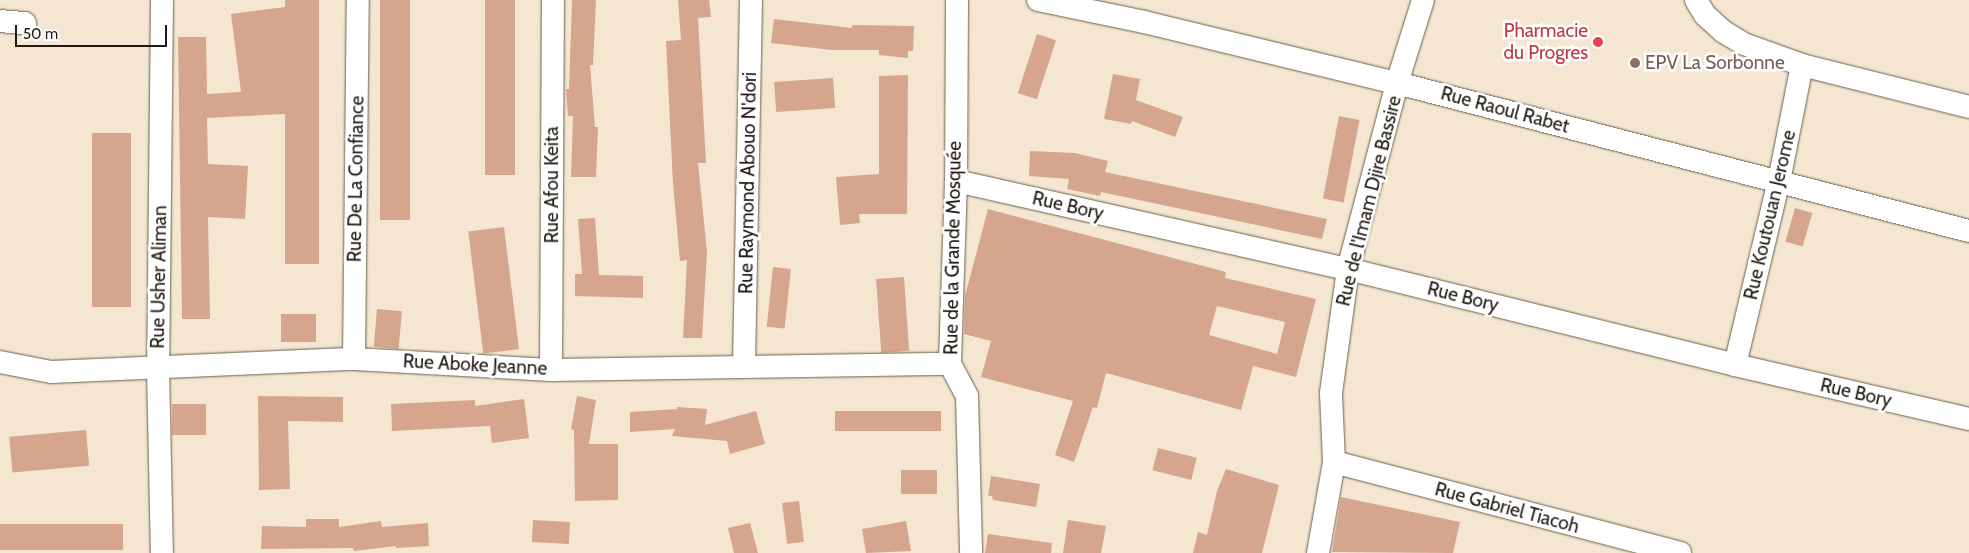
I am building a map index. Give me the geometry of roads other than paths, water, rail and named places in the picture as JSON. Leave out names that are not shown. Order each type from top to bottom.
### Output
[{"type":"street","name":"Rue Usher Aliman","points":[[162,0],[158,368],[162,553]]},
{"type":"street","name":"Rue De La Confiance","points":[[354,359],[358,0]]},
{"type":"street","name":"Rue Afou Keita","points":[[551,370],[552,0]]},
{"type":"street","name":"Rue Raymond Abouo N'dori","points":[[744,365],[750,0]]},
{"type":"street","name":"Rue de la Grande Mosquée","points":[[956,0],[956,181],[950,364],[967,396],[971,553]]},
{"type":"street","name":"Rue Raoul Rabet","points":[[1038,0],[1144,22],[1398,83],[1969,231]]},
{"type":"street","name":"Rue de l'Imam Djire Bassire","points":[[1318,553],[1334,462],[1331,394],[1348,269],[1398,83],[1423,0]]},
{"type":"street","points":[[1696,0],[1706,15],[1744,44],[1802,65],[1969,107]]},
{"type":"street","points":[[0,21],[26,23]]},
{"type":"street","name":"Rue Koutouan Jerome","points":[[1735,365],[1779,181],[1802,65]]},
{"type":"street","name":"Rue Bory","points":[[956,181],[1348,269],[1735,365],[1969,419]]},
{"type":"street","name":"Rue Aboke Jeanne","points":[[0,362],[51,372],[354,359],[551,370],[744,365],[950,364]]},
{"type":"street","name":"Rue Gabriel Tiacoh","points":[[1334,462],[1680,553]]},
{"type":"place","name":"Pharmacie du Progres","points":[[1598,42]]},
{"type":"place","name":"EPV La Sorbonne","points":[[1635,63]]}]
